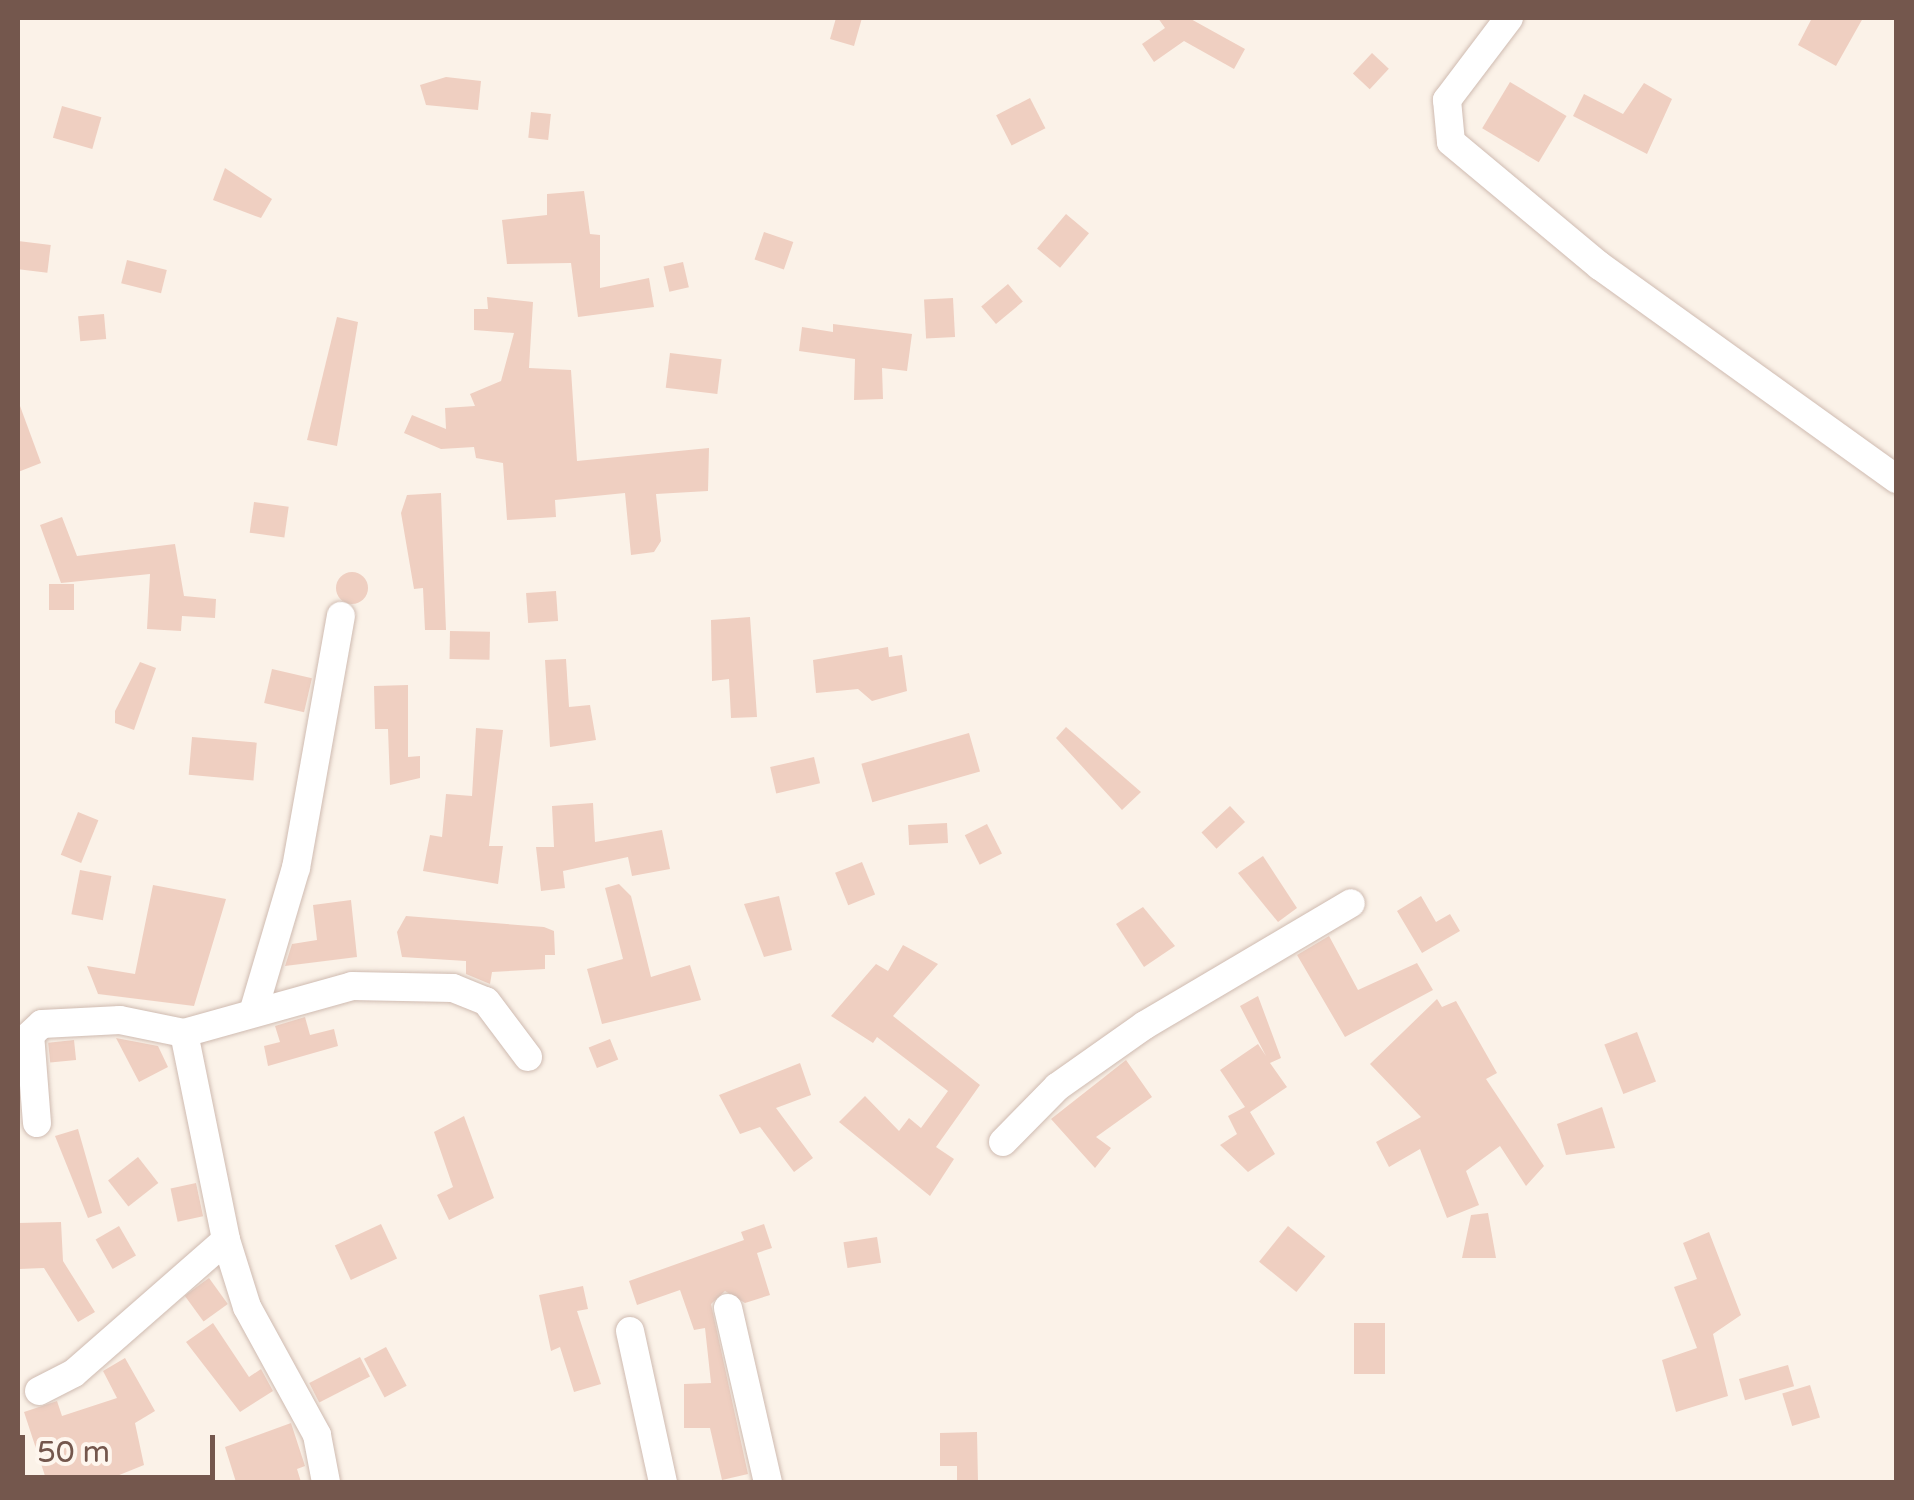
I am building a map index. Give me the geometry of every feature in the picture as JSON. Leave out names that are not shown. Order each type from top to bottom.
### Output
[{"type":"street","points":[[1509,18],[1447,100],[1451,142],[1600,266],[1896,479]]},
{"type":"street","points":[[255,1006],[296,868],[342,616]]},
{"type":"street","points":[[1003,1142],[1057,1087],[1145,1025],[1351,903]]},
{"type":"street","points":[[38,1123],[30,1035],[42,1024],[120,1020],[184,1032],[255,1006],[352,986],[453,988],[486,1001],[528,1057]]},
{"type":"street","points":[[184,1032],[226,1240],[247,1307],[317,1434],[326,1482]]},
{"type":"street","points":[[39,1391],[74,1374],[226,1240]]},
{"type":"street","points":[[728,1308],[768,1482]]},
{"type":"street","points":[[630,1332],[664,1482]]},
{"type":"building","points":[[836,18],[862,18],[854,46],[830,39]]},
{"type":"building","points":[[1158,18],[1189,18],[1245,49],[1234,69],[1184,41],[1154,62],[1142,44],[1165,28]]},
{"type":"building","points":[[1812,18],[1863,18],[1836,66],[1798,45]]},
{"type":"building","points":[[1372,53],[1389,69],[1370,89],[1353,73]]},
{"type":"building","points":[[446,77],[481,81],[478,110],[426,105],[420,85]]},
{"type":"building","points":[[1510,82],[1567,116],[1539,162],[1482,128]]},
{"type":"building","points":[[1644,83],[1672,99],[1647,154],[1573,116],[1584,94],[1623,114]]},
{"type":"building","points":[[1030,98],[1045,128],[1012,146],[996,115]]},
{"type":"building","points":[[62,106],[101,117],[92,149],[53,138]]},
{"type":"building","points":[[531,112],[551,114],[548,140],[528,138]]},
{"type":"building","points":[[225,168],[272,199],[261,218],[213,200]]},
{"type":"building","points":[[584,191],[590,234],[600,235],[600,288],[649,278],[654,307],[578,317],[571,263],[507,264],[502,220],[547,215],[547,194]]},
{"type":"building","points":[[1066,214],[1089,233],[1060,268],[1037,248]]},
{"type":"building","points":[[764,232],[793,242],[784,270],[755,259]]},
{"type":"building","points":[[18,241],[51,245],[47,273],[18,269]]},
{"type":"building","points":[[127,260],[167,270],[161,293],[121,283]]},
{"type":"building","points":[[683,262],[689,287],[669,292],[664,266]]},
{"type":"building","points":[[1008,284],[1023,302],[996,324],[981,306]]},
{"type":"building","points":[[487,297],[533,302],[529,368],[571,370],[577,461],[709,448],[708,491],[656,494],[661,541],[654,552],[631,555],[625,493],[555,500],[556,517],[507,520],[503,463],[476,458],[474,447],[441,449],[404,433],[412,415],[446,429],[445,408],[475,406],[470,394],[501,381],[514,333],[474,330],[474,309],[488,309]]},
{"type":"building","points":[[953,298],[955,337],[926,338],[924,300]]},
{"type":"building","points":[[104,314],[106,339],[80,341],[78,316]]},
{"type":"building","points":[[337,317],[358,322],[337,446],[307,440]]},
{"type":"building","points":[[833,324],[912,334],[907,371],[882,368],[883,399],[854,400],[855,359],[799,351],[802,327],[833,332]]},
{"type":"building","points":[[670,353],[722,359],[717,394],[666,388]]},
{"type":"building","points":[[18,407],[41,463],[18,472]]},
{"type":"building","points":[[441,493],[446,630],[425,630],[423,588],[414,589],[401,513],[407,495]]},
{"type":"building","points":[[254,502],[289,507],[284,538],[250,533]]},
{"type":"building","points":[[62,517],[77,556],[175,544],[184,596],[216,599],[215,618],[182,616],[181,631],[147,629],[150,574],[61,583],[40,525]]},
{"type":"building","points":[[352,572],[363,577],[368,588],[363,599],[352,604],[341,599],[336,588],[341,577]]},
{"type":"building","points":[[49,584],[74,584],[74,610],[49,610]]},
{"type":"building","points":[[556,591],[558,621],[528,623],[526,593]]},
{"type":"building","points":[[750,617],[757,717],[731,718],[729,679],[712,681],[711,620]]},
{"type":"building","points":[[450,631],[490,632],[490,660],[450,659]]},
{"type":"building","points":[[888,647],[889,657],[902,655],[907,691],[872,701],[858,689],[816,693],[813,660]]},
{"type":"building","points":[[566,659],[569,707],[590,705],[596,740],[550,747],[545,660]]},
{"type":"building","points":[[140,662],[156,668],[134,730],[115,723],[115,711]]},
{"type":"building","points":[[272,669],[312,678],[304,712],[264,703]]},
{"type":"building","points":[[408,685],[408,757],[420,756],[420,778],[390,785],[388,729],[375,729],[374,686]]},
{"type":"building","points":[[1066,727],[1141,792],[1122,810],[1056,738]]},
{"type":"building","points":[[476,728],[503,730],[489,846],[503,846],[498,884],[423,871],[430,835],[442,837],[446,794],[472,796]]},
{"type":"building","points":[[969,733],[980,771],[872,802],[861,764]]},
{"type":"building","points":[[192,737],[257,743],[253,781],[189,775]]},
{"type":"building","points":[[814,757],[820,783],[776,793],[770,767]]},
{"type":"building","points":[[593,803],[595,842],[662,830],[670,869],[632,876],[628,857],[563,871],[565,888],[541,891],[536,847],[554,847],[552,806]]},
{"type":"building","points":[[1230,806],[1245,822],[1216,849],[1201,833]]},
{"type":"building","points":[[78,812],[98,820],[81,863],[61,855]]},
{"type":"building","points":[[947,823],[948,843],[909,845],[908,825]]},
{"type":"building","points":[[987,824],[1002,853],[980,865],[965,835]]},
{"type":"building","points":[[1263,856],[1297,908],[1278,922],[1238,873]]},
{"type":"building","points":[[862,862],[875,894],[848,905],[835,873]]},
{"type":"building","points":[[80,870],[111,876],[103,920],[71,914]]},
{"type":"building","points":[[619,884],[631,896],[651,977],[690,965],[701,1000],[602,1024],[587,969],[623,959],[605,888]]},
{"type":"building","points":[[153,885],[226,899],[194,1006],[98,994],[87,966],[135,974]]},
{"type":"building","points":[[779,896],[792,950],[764,957],[744,904]]},
{"type":"building","points":[[1421,896],[1436,922],[1450,914],[1460,931],[1422,953],[1397,911]]},
{"type":"building","points":[[351,900],[357,957],[285,966],[292,944],[317,940],[313,905]]},
{"type":"building","points":[[1143,907],[1175,946],[1144,967],[1116,924]]},
{"type":"building","points":[[406,916],[544,927],[554,931],[555,955],[545,955],[545,969],[492,972],[490,984],[466,974],[466,961],[402,957],[397,932]]},
{"type":"building","points":[[1329,936],[1358,990],[1417,963],[1433,990],[1345,1037],[1297,955]]},
{"type":"building","points":[[903,945],[938,964],[893,1016],[980,1085],[936,1147],[954,1159],[930,1196],[839,1122],[865,1096],[899,1131],[909,1118],[921,1128],[948,1091],[877,1037],[873,1043],[831,1016],[876,964],[888,971]]},
{"type":"building","points":[[1258,996],[1281,1058],[1270,1063],[1287,1087],[1250,1112],[1275,1154],[1248,1172],[1220,1145],[1237,1134],[1228,1116],[1245,1107],[1220,1070],[1258,1044],[1266,1056],[1240,1006]]},
{"type":"building","points":[[1437,999],[1442,1007],[1456,1001],[1497,1073],[1486,1079],[1544,1166],[1526,1186],[1500,1146],[1466,1171],[1479,1205],[1447,1218],[1420,1149],[1389,1167],[1376,1142],[1421,1117],[1370,1064]]},
{"type":"building","points":[[305,1017],[310,1035],[334,1029],[338,1046],[268,1066],[264,1046],[280,1042],[275,1026]]},
{"type":"building","points":[[1637,1032],[1656,1081],[1623,1094],[1604,1045]]},
{"type":"building","points":[[116,1038],[158,1046],[168,1067],[139,1082]]},
{"type":"building","points":[[610,1039],[618,1059],[597,1068],[589,1048]]},
{"type":"building","points":[[74,1040],[76,1060],[50,1063],[48,1043]]},
{"type":"building","points":[[1126,1060],[1152,1097],[1096,1137],[1111,1148],[1095,1168],[1051,1119]]},
{"type":"building","points":[[800,1063],[811,1095],[776,1108],[813,1158],[794,1172],[760,1127],[740,1134],[719,1095]]},
{"type":"building","points":[[1602,1107],[1615,1148],[1566,1155],[1557,1124]]},
{"type":"building","points":[[464,1116],[494,1198],[449,1220],[437,1195],[453,1187],[434,1132]]},
{"type":"building","points":[[78,1129],[102,1213],[88,1218],[55,1136]]},
{"type":"building","points":[[138,1157],[158,1183],[128,1206],[108,1180]]},
{"type":"building","points":[[196,1183],[203,1216],[178,1222],[171,1188]]},
{"type":"building","points":[[1488,1213],[1496,1258],[1462,1258],[1471,1215]]},
{"type":"building","points":[[61,1222],[63,1261],[95,1312],[78,1322],[44,1268],[19,1269],[18,1223]]},
{"type":"building","points":[[381,1224],[397,1258],[351,1280],[335,1246]]},
{"type":"building","points":[[764,1224],[772,1248],[757,1253],[770,1295],[745,1303],[725,1291],[711,1304],[748,1474],[722,1480],[710,1428],[684,1428],[684,1384],[711,1383],[705,1328],[694,1330],[680,1290],[637,1305],[629,1281],[744,1240],[741,1232]]},
{"type":"building","points":[[119,1226],[136,1255],[113,1269],[96,1240]]},
{"type":"building","points":[[1288,1226],[1325,1256],[1296,1292],[1259,1262]]},
{"type":"building","points":[[1709,1232],[1741,1315],[1713,1334],[1728,1396],[1676,1412],[1662,1360],[1697,1348],[1674,1287],[1697,1279],[1683,1243]]},
{"type":"building","points":[[877,1237],[881,1263],[847,1268],[843,1242]]},
{"type":"building","points":[[209,1278],[228,1304],[204,1322],[185,1296]]},
{"type":"building","points":[[583,1286],[588,1309],[577,1311],[601,1384],[574,1392],[560,1347],[551,1351],[539,1295]]},
{"type":"building","points":[[213,1323],[249,1377],[261,1369],[273,1391],[240,1412],[186,1342]]},
{"type":"building","points":[[1354,1323],[1385,1323],[1385,1374],[1354,1374]]},
{"type":"building","points":[[386,1347],[407,1386],[385,1398],[364,1359]]},
{"type":"building","points":[[360,1357],[370,1377],[319,1402],[309,1383]]},
{"type":"building","points":[[125,1358],[155,1411],[135,1423],[144,1465],[102,1482],[47,1482],[24,1412],[57,1401],[62,1416],[117,1398],[103,1371]]},
{"type":"building","points":[[1788,1365],[1794,1386],[1745,1400],[1739,1379]]},
{"type":"building","points":[[1810,1385],[1820,1418],[1792,1426],[1782,1393]]},
{"type":"building","points":[[291,1423],[305,1466],[297,1469],[301,1482],[236,1482],[225,1447]]},
{"type":"building","points":[[977,1432],[978,1482],[957,1482],[957,1466],[940,1466],[940,1433]]}]
